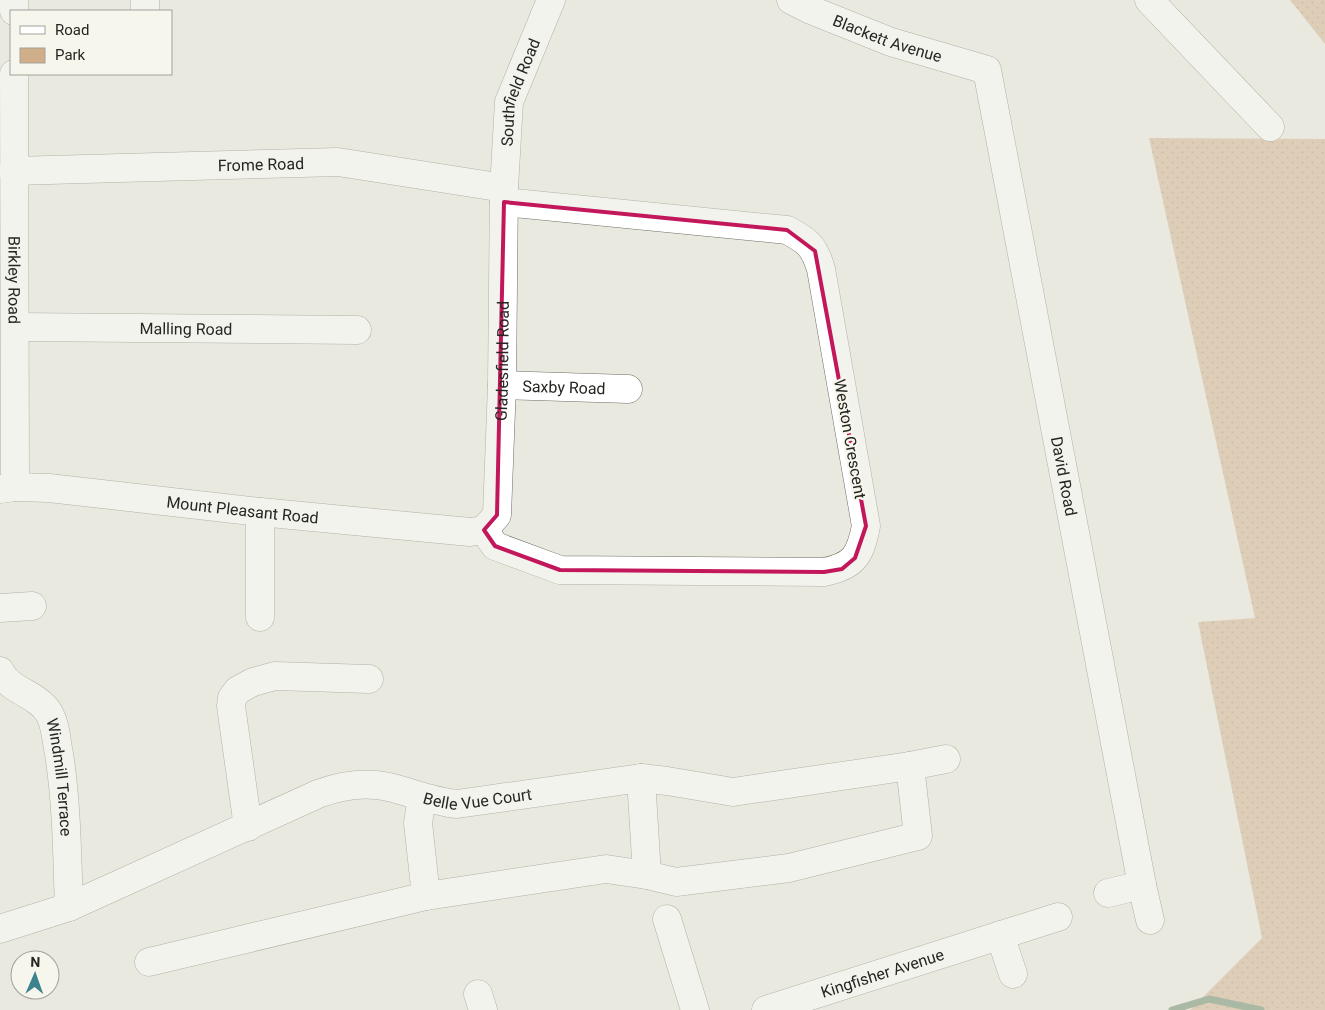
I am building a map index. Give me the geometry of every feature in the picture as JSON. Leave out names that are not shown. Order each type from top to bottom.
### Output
[{"type":"street","name":"Southfield Road","points":[[504,195],[509,102],[551,0]]},
{"type":"street","name":"Blackett Avenue","points":[[791,0],[891,42],[987,70]]},
{"type":"street","points":[[1149,0],[1270,127]]},
{"type":"street","name":"David Road","points":[[987,70],[1150,920]]},
{"type":"street","name":"Birkley Road","points":[[8,488],[15,327],[7,233],[14,171],[14,75]]},
{"type":"street","name":"Frome Road","points":[[14,171],[338,162],[504,195]]},
{"type":"street","name":"Gladesfield Road","points":[[484,530],[497,515],[502,386],[504,195]]},
{"type":"street","name":"Weston Crescent","points":[[484,530],[495,546],[560,570],[824,572],[842,568],[855,558],[862,544],[866,526],[821,269],[815,251],[802,238],[787,230],[504,195]]},
{"type":"street","name":"Malling Road","points":[[15,327],[357,330]]},
{"type":"street","name":"Saxby Road","points":[[502,386],[628,389]]},
{"type":"street","name":"Mount Pleasant Road","points":[[8,488],[49,488],[260,512],[470,532],[484,530]]},
{"type":"street","points":[[260,512],[260,617]]},
{"type":"street","points":[[0,608],[32,606]]},
{"type":"street","name":"Windmill Terrace","points":[[0,671],[10,684],[39,701],[48,712],[53,723],[64,788],[69,907]]},
{"type":"street","points":[[248,827],[237,738],[232,716],[232,698],[238,690],[253,682],[275,676],[369,679]]},
{"type":"street","name":"Belle Vue Court","points":[[0,929],[69,907],[326,791],[349,785],[368,784],[392,788],[440,803],[457,804],[641,778],[733,792],[910,766],[946,758]]},
{"type":"street","points":[[149,962],[426,896],[606,869],[647,875],[676,882],[789,868],[918,836],[910,766]]},
{"type":"street","points":[[641,778],[647,875]]},
{"type":"street","points":[[422,797],[418,823],[426,896]]},
{"type":"street","points":[[1108,893],[1142,885]]},
{"type":"street","name":"Kingfisher Avenue","points":[[766,1010],[1058,917]]},
{"type":"street","points":[[667,919],[695,1010]]},
{"type":"street","points":[[1000,935],[1013,974]]},
{"type":"highlighted area","points":[[504,202],[787,230],[815,251],[866,526],[855,558],[842,569],[824,572],[560,570],[495,546],[484,530],[497,515]]},
{"type":"green space","points":[[1290,0],[1325,0],[1325,44]]},
{"type":"green space","points":[[1149,138],[1325,139],[1325,1010],[1190,1010],[1262,938],[1198,622],[1255,618]]},
{"type":"waterway","points":[[1172,1010],[1209,999],[1261,1010]]}]
